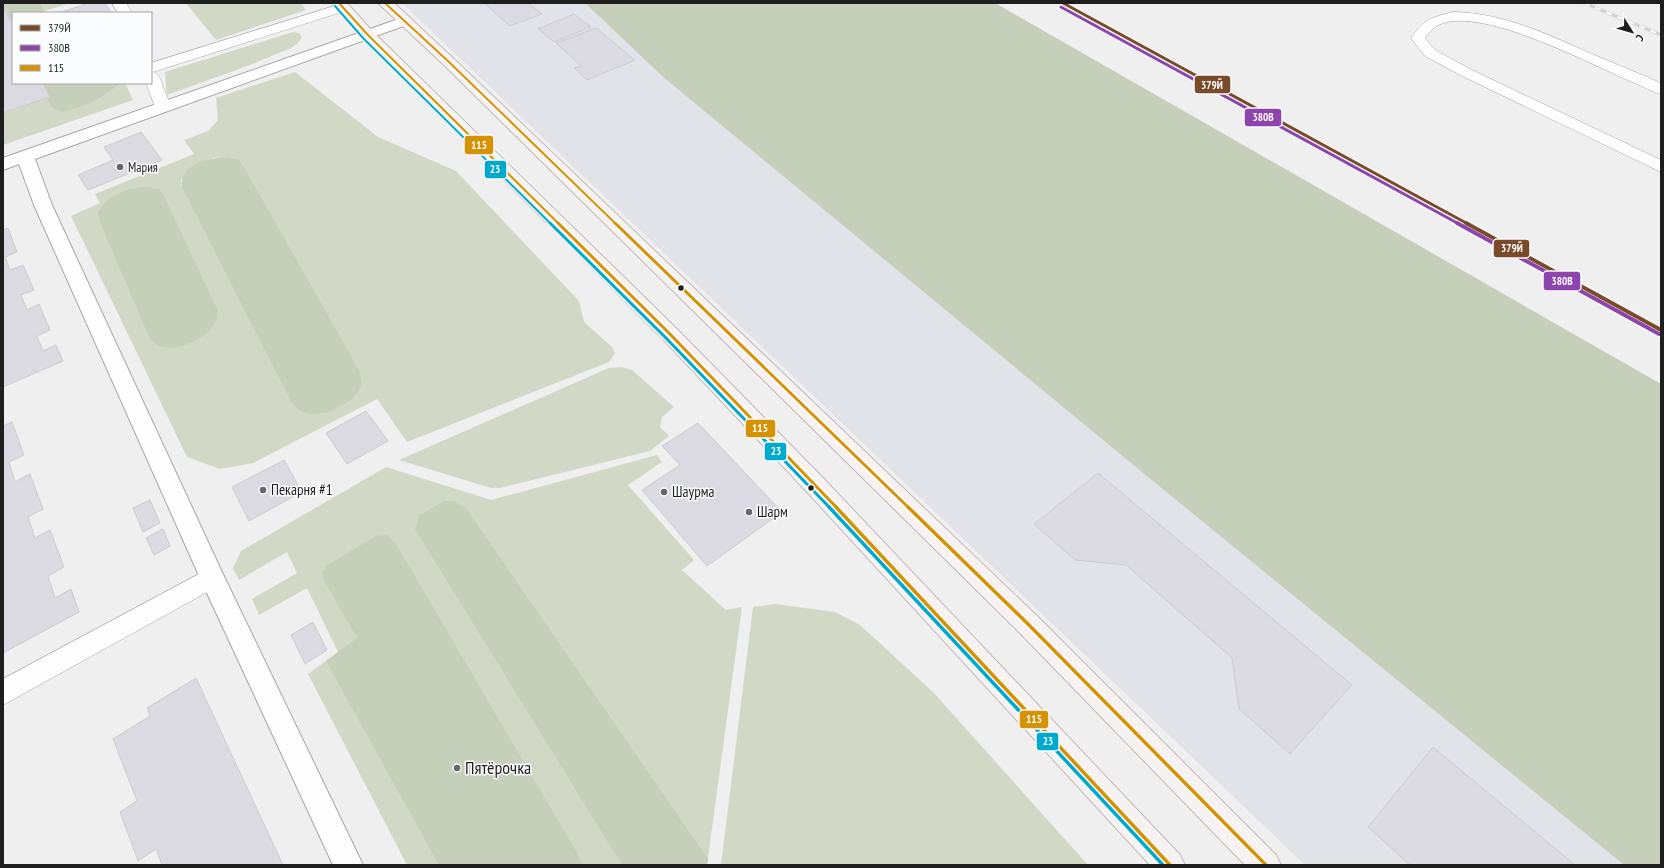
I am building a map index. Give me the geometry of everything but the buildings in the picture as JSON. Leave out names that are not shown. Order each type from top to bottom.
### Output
[{"type":"main road","points":[[385,3],[478,89],[1022,618],[1266,865]]},
{"type":"main road","points":[[341,5],[367,34],[670,333],[816,486],[1170,865]]},
{"type":"street","points":[[3,164],[404,21]]},
{"type":"street","points":[[25,156],[43,206],[212,578],[348,865]]},
{"type":"lane","points":[[119,3],[124,12]]},
{"type":"lane","points":[[152,68],[341,5]]},
{"type":"lane","points":[[1661,89],[1530,32],[1500,22],[1478,17],[1456,17],[1437,20],[1424,29],[1418,38],[1430,53],[1467,73],[1661,167]]},
{"type":"lane","points":[[152,78],[164,107]]},
{"type":"lane","points":[[3,693],[212,578]]},
{"type":"shaded area","points":[[402,3],[585,3],[663,77],[1154,482],[1624,865],[1305,865]]},
{"type":"green space","points":[[3,3],[70,3],[41,12],[12,12],[12,84],[125,84],[133,100],[3,145]]},
{"type":"green space","points":[[4,3],[40,3],[44,12],[12,12],[12,21]]},
{"type":"green space","points":[[186,3],[300,3],[306,10],[216,40]]},
{"type":"green space","points":[[585,3],[995,3],[1661,384],[1661,865],[1624,865],[1154,482],[663,77]]},
{"type":"green space","points":[[293,32],[299,33],[302,38],[291,48],[250,65],[167,95],[165,72]]},
{"type":"green space","points":[[295,72],[378,137],[456,171],[579,301],[584,322],[612,347],[615,353],[609,362],[407,442],[377,399],[253,463],[220,469],[187,457],[71,216],[100,203],[95,194],[194,154],[184,140],[208,131],[218,120],[216,98]],"holes":[[[228,157],[239,160],[244,167],[293,404],[182,188],[181,180],[213,158]],[[148,186],[159,189],[98,211],[108,200],[120,192]]]},
{"type":"green space","points":[[41,84],[119,84],[92,102],[79,107],[62,112],[51,107]]},
{"type":"green space","points":[[228,157],[239,160],[244,167],[360,372],[361,385],[358,392],[345,404],[336,409],[319,414],[310,414],[299,410],[293,405],[182,188],[182,180],[185,173],[190,168],[204,161]]},
{"type":"green space","points":[[148,186],[159,189],[164,196],[217,309],[217,320],[206,333],[192,342],[176,347],[160,346],[150,339],[99,220],[98,211],[108,200],[120,192]]},
{"type":"green space","points":[[622,367],[632,370],[674,407],[662,417],[660,427],[669,436],[650,451],[500,488],[491,488],[399,460],[609,368]]},
{"type":"green space","points":[[657,455],[662,462],[628,485],[694,560],[682,570],[726,610],[742,607],[707,865],[407,865],[308,674],[338,652],[307,588],[259,615],[252,599],[297,573],[287,552],[239,580],[233,568],[241,551],[386,467],[491,500]]},
{"type":"green space","points":[[444,501],[453,501],[465,507],[708,859],[707,865],[622,865],[415,529],[420,515]]},
{"type":"green space","points":[[386,535],[395,542],[584,865],[439,865],[326,661],[357,638],[324,581],[322,572],[326,566],[376,536]]},
{"type":"green space","points":[[775,604],[835,612],[860,625],[933,692],[1088,865],[721,865],[753,607]]},
{"type":"railway","points":[[1584,3],[1661,35]]},
{"type":"transit line","name":"115","points":[[339,3],[367,34],[669,333],[816,486],[1170,865]]},
{"type":"transit line","name":"115","points":[[385,3],[449,62],[1027,623],[1266,865]]},
{"type":"transit line","name":"379Й","points":[[1063,3],[1661,330]]},
{"type":"transit line","name":"23","points":[[335,6],[363,38],[665,337],[812,489],[1163,865]]},
{"type":"transit line","name":"380В","points":[[1061,7],[1659,334]]},
{"type":"place","name":"Мария","points":[[120,167]]},
{"type":"place","name":"Пекарня #1","points":[[263,490]]},
{"type":"place","name":"Шаурма","points":[[664,492]]},
{"type":"place","name":"Шарм","points":[[749,512]]},
{"type":"place","name":"Пятёрочка","points":[[457,768]]}]
